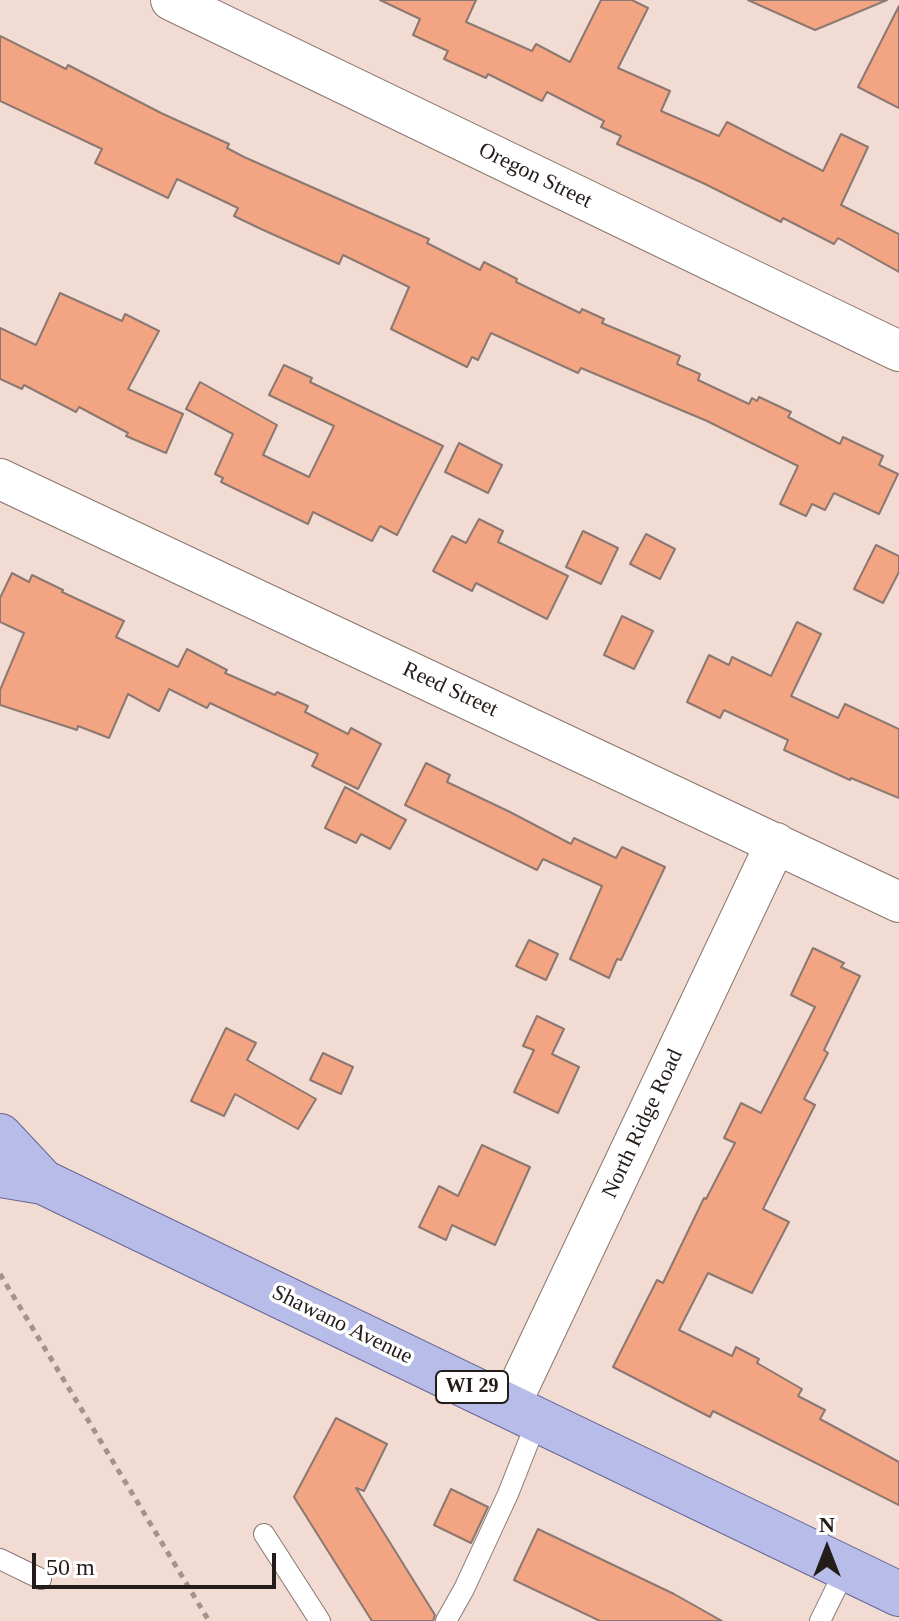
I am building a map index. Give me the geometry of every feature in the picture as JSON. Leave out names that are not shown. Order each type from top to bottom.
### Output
[{"type":"main road","name":"Shawano Avenue","points":[[0,1136],[43,1182]]},
{"type":"main road","name":"Shawano Avenue","points":[[0,1175],[43,1182],[899,1594]]},
{"type":"street","name":"Oregon Street","points":[[171,0],[899,351]]},
{"type":"street","name":"Reed Street","points":[[0,479],[899,902]]},
{"type":"street","name":"North Ridge Road","points":[[524,1412],[776,843]]},
{"type":"lane","points":[[446,1621],[508,1494],[524,1412]]},
{"type":"lane","points":[[264,1534],[320,1621]]},
{"type":"lane","points":[[0,1559],[41,1579]]},
{"type":"lane","points":[[820,1621],[846,1568]]},
{"type":"path","points":[[0,1274],[209,1621]]},
{"type":"building","points":[[380,0],[476,0],[466,22],[532,51],[536,44],[570,62],[601,0],[632,0],[648,8],[618,68],[670,91],[661,111],[719,136],[727,122],[823,171],[841,134],[868,147],[841,205],[899,234],[899,272],[838,238],[834,244],[783,218],[781,222],[617,144],[621,136],[601,127],[604,121],[547,92],[542,101],[488,74],[486,78],[444,59],[448,51],[413,35],[420,19]]},
{"type":"building","points":[[748,0],[887,0],[815,30]]},
{"type":"building","points":[[899,6],[899,108],[858,87]]},
{"type":"building","points":[[0,36],[66,69],[68,65],[229,144],[227,148],[244,157],[429,239],[427,243],[480,270],[484,262],[517,279],[516,282],[580,313],[582,309],[604,319],[602,323],[680,356],[677,364],[700,374],[698,380],[749,404],[752,398],[757,401],[759,397],[791,412],[788,417],[840,444],[843,437],[883,456],[879,465],[898,474],[879,514],[834,493],[825,510],[812,504],[806,516],[780,504],[798,466],[707,421],[581,368],[578,373],[491,333],[478,360],[472,357],[467,367],[391,329],[409,287],[343,255],[339,264],[261,229],[234,216],[238,208],[177,179],[168,198],[95,163],[102,149],[0,101]]},
{"type":"building","points":[[60,293],[122,321],[125,314],[159,331],[128,389],[183,414],[166,453],[126,436],[128,433],[79,407],[76,412],[24,385],[22,389],[0,379],[0,328],[36,345]]},
{"type":"building","points":[[284,365],[312,378],[310,382],[443,446],[397,535],[380,526],[372,541],[313,512],[308,524],[221,482],[223,478],[215,474],[233,434],[186,409],[200,382],[277,425],[263,455],[309,477],[334,426],[269,395]]},
{"type":"building","points":[[459,443],[502,465],[488,493],[445,472]]},
{"type":"building","points":[[479,519],[503,531],[498,542],[568,576],[547,619],[476,583],[472,591],[433,571],[452,536],[466,543]]},
{"type":"building","points":[[583,531],[618,548],[601,584],[566,567]]},
{"type":"building","points":[[646,534],[675,549],[660,579],[630,564]]},
{"type":"building","points":[[876,545],[899,556],[899,572],[883,603],[854,589]]},
{"type":"building","points":[[12,573],[29,582],[32,575],[124,621],[116,637],[178,667],[187,649],[227,670],[225,673],[308,706],[305,712],[348,734],[351,728],[381,744],[358,789],[312,766],[318,754],[210,703],[207,708],[169,689],[159,711],[128,694],[109,738],[78,726],[77,730],[0,705],[0,690],[24,633],[0,622],[0,598]]},
{"type":"building","points":[[622,616],[653,631],[634,669],[604,655]]},
{"type":"building","points":[[797,622],[821,634],[791,696],[838,718],[845,704],[899,729],[899,798],[784,750],[788,740],[724,710],[720,718],[687,702],[709,655],[729,665],[732,657],[771,676]]},
{"type":"building","points":[[426,763],[450,775],[447,782],[571,844],[574,838],[616,858],[622,847],[665,867],[621,960],[617,959],[609,978],[570,959],[602,886],[543,859],[537,870],[405,805]]},
{"type":"building","points":[[345,787],[406,820],[390,849],[361,834],[356,843],[325,828]]},
{"type":"building","points":[[529,940],[558,954],[546,980],[516,966]]},
{"type":"building","points":[[813,948],[844,963],[841,967],[860,976],[824,1050],[828,1053],[804,1099],[815,1105],[763,1209],[789,1222],[752,1293],[708,1273],[679,1330],[732,1356],[736,1347],[759,1359],[757,1363],[802,1389],[798,1396],[825,1410],[820,1419],[899,1462],[899,1505],[713,1411],[710,1417],[613,1367],[657,1280],[663,1283],[704,1198],[735,1143],[724,1138],[741,1103],[761,1113],[815,1007],[791,995]]},
{"type":"building","points":[[537,1016],[564,1029],[552,1054],[579,1067],[558,1113],[514,1092],[534,1050],[523,1046]]},
{"type":"building","points":[[226,1028],[256,1043],[247,1060],[316,1099],[298,1129],[235,1094],[224,1116],[191,1101]]},
{"type":"building","points":[[323,1053],[353,1067],[341,1094],[310,1080]]},
{"type":"building","points":[[482,1145],[530,1167],[495,1245],[452,1225],[446,1240],[419,1227],[439,1186],[458,1196]]},
{"type":"building","points":[[336,1418],[387,1444],[364,1491],[356,1488],[435,1615],[433,1621],[372,1621],[294,1497]]},
{"type":"building","points":[[451,1489],[488,1507],[471,1543],[434,1525]]},
{"type":"building","points":[[538,1529],[674,1594],[722,1621],[600,1621],[514,1580]]}]
